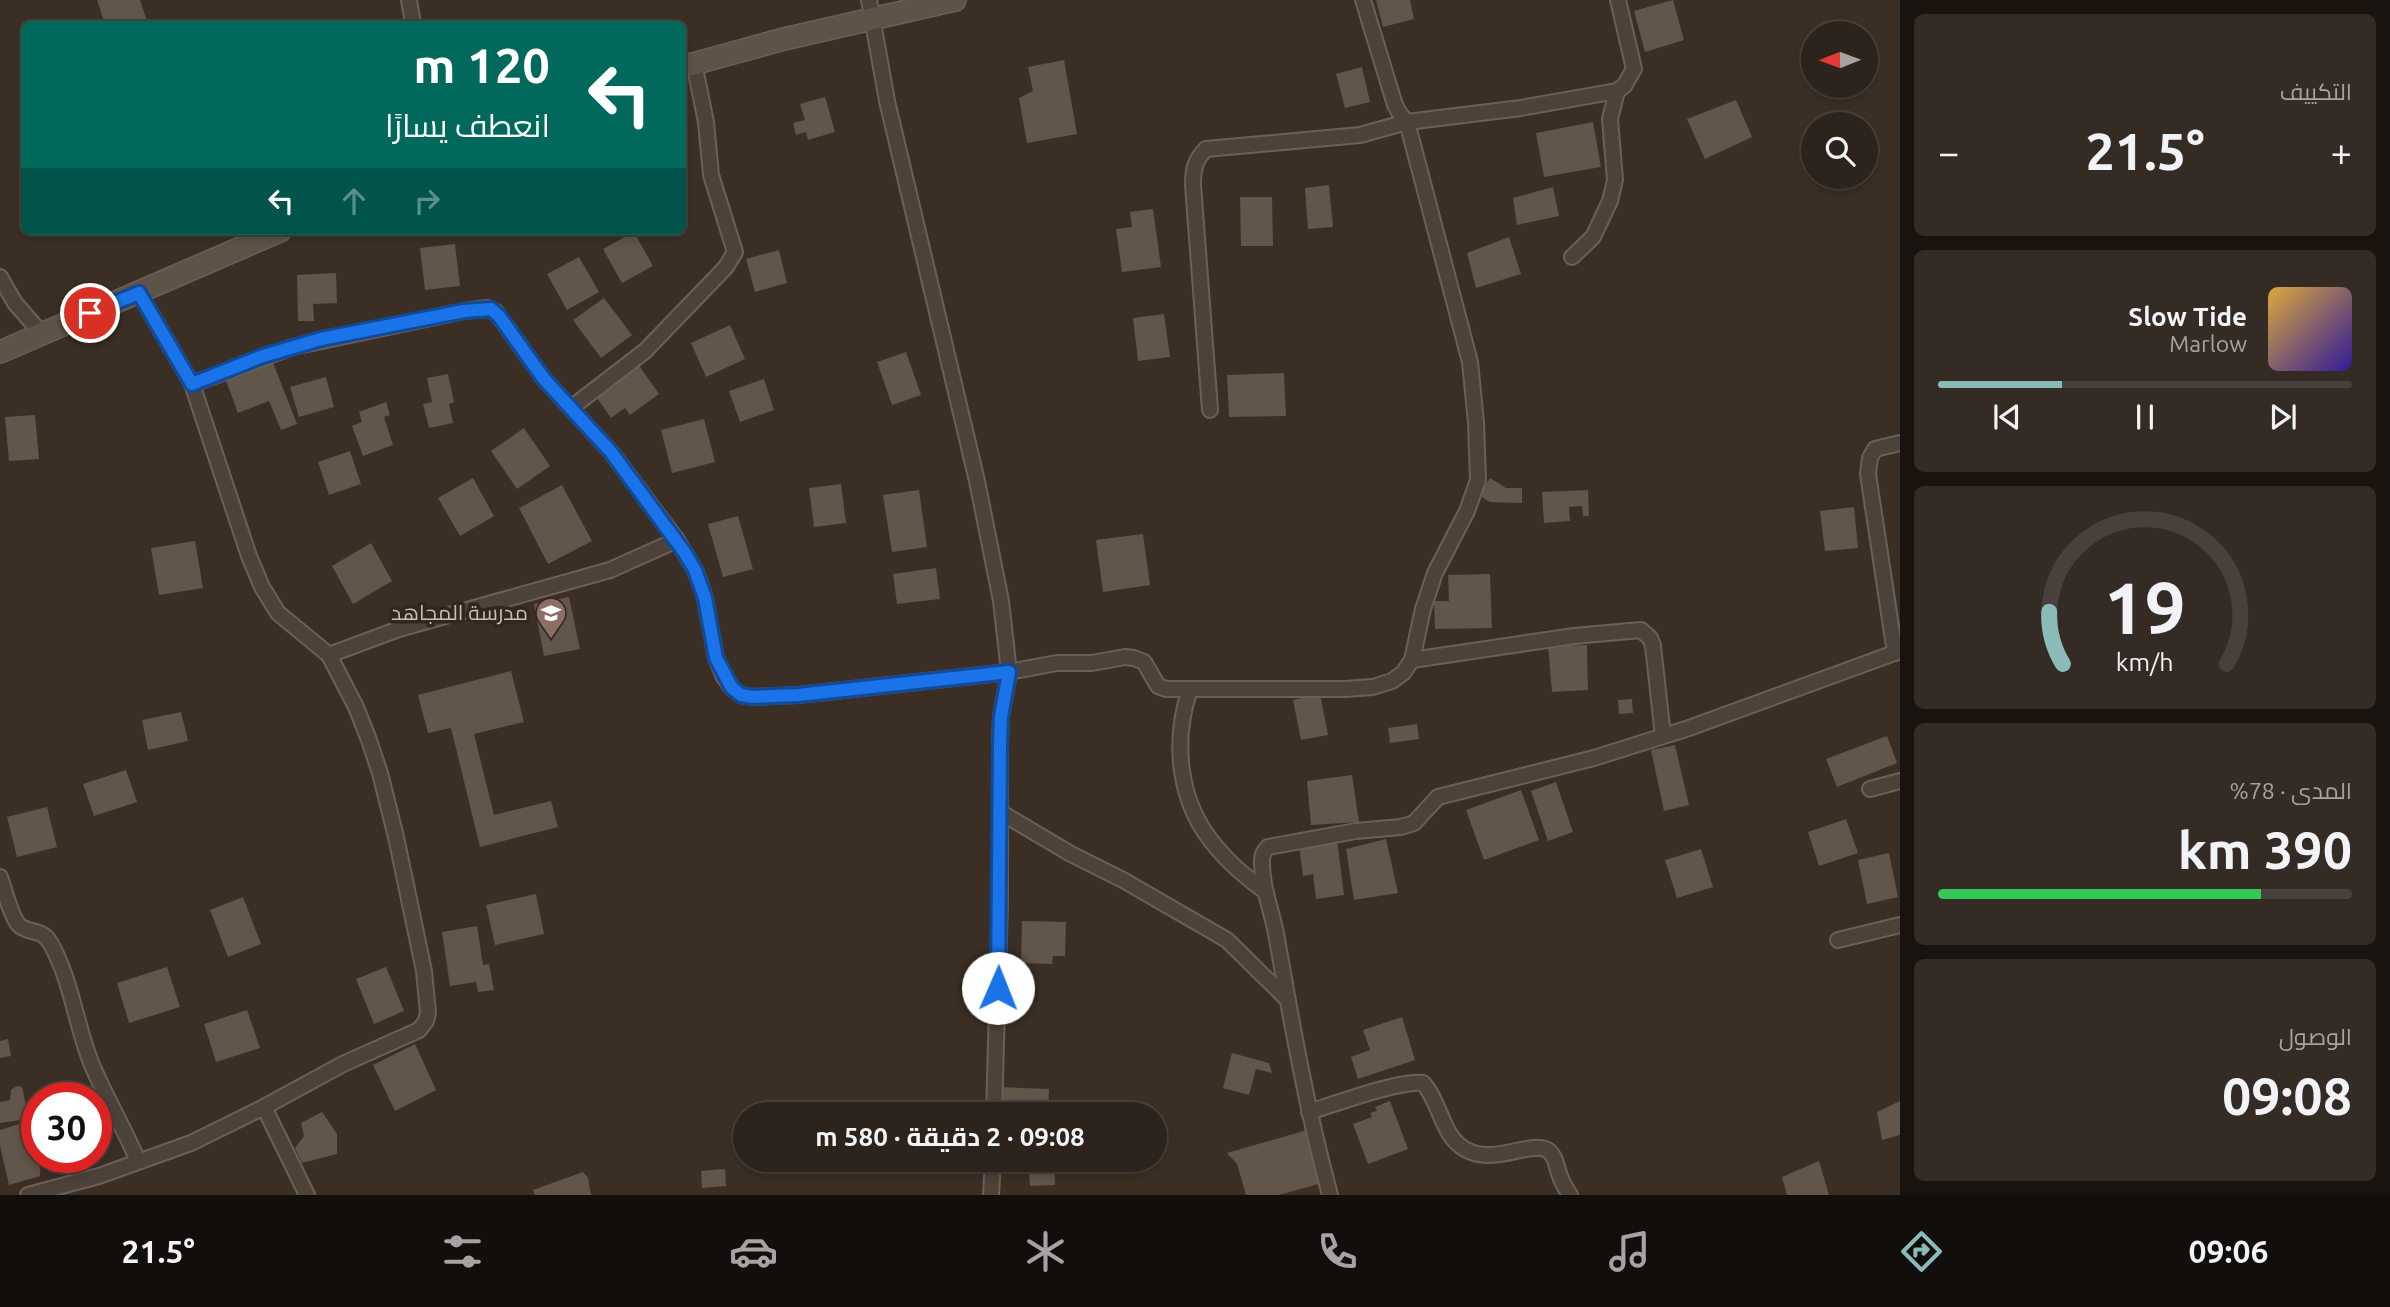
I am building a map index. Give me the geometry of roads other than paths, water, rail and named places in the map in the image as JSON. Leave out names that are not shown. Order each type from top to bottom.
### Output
[{"type":"main road","points":[[688,65],[870,9],[955,0]]},
{"type":"main road","points":[[0,352],[271,235]]},
{"type":"street","points":[[409,0],[412,21]]},
{"type":"street","points":[[192,384],[293,346],[447,314],[487,308],[496,312],[544,379],[611,452],[677,540],[695,570],[705,598],[716,658],[732,688],[741,695],[798,695],[1009,672],[1057,663],[1092,663],[1125,657],[1135,657],[1144,662],[1158,686],[1166,689],[1345,689],[1373,687],[1392,681],[1403,673],[1412,660],[1423,609],[1435,573],[1475,492],[1479,457],[1470,362],[1407,122],[1395,105],[1363,0]]},
{"type":"street","points":[[1210,410],[1192,170],[1198,157],[1206,149],[1215,147],[1360,135],[1407,122],[1617,92],[1634,69],[1618,0]]},
{"type":"street","points":[[870,9],[887,101],[979,495],[1000,601],[1009,672],[1001,717],[995,1102]]},
{"type":"street","points":[[571,408],[645,351],[726,267],[734,252],[711,175],[706,122],[688,65]]},
{"type":"street","points":[[1572,257],[1593,237],[1610,201],[1615,180],[1610,119],[1617,92]]},
{"type":"street","points":[[0,276],[15,303],[42,334]]},
{"type":"street","points":[[28,1195],[99,1176],[191,1143],[264,1108],[343,1064],[419,1030],[428,1013],[424,971],[396,836],[380,773],[356,707],[329,655],[278,612],[262,587],[249,556],[192,384],[139,293]]},
{"type":"street","points":[[1330,1195],[1309,1112],[1276,932],[1266,892],[1261,858],[1268,846],[1414,823],[1438,797],[1556,768],[1663,736],[1897,652],[1868,474],[1870,458],[1875,449],[1900,443]]},
{"type":"street","points":[[329,655],[399,628],[610,570],[677,540]]},
{"type":"street","points":[[1412,660],[1574,636],[1641,630],[1650,638],[1653,646],[1663,736]]},
{"type":"street","points":[[1190,689],[1180,738],[1185,788],[1215,847],[1241,873],[1266,892]]},
{"type":"street","points":[[1870,789],[1900,781]]},
{"type":"street","points":[[1000,812],[1071,855],[1123,880],[1227,940],[1287,999]]},
{"type":"street","points":[[0,877],[18,924],[40,932],[50,943],[65,976],[92,1065],[138,1161]]},
{"type":"street","points":[[1838,940],[1900,925]]},
{"type":"street","points":[[1309,1112],[1378,1091],[1423,1083],[1458,1144],[1473,1153],[1488,1156],[1534,1147],[1545,1148],[1557,1162],[1561,1180],[1570,1195]]},
{"type":"street","points":[[264,1108],[307,1195]]},
{"type":"street","points":[[991,1195],[992,1172]]},
{"type":"place","name":"مدرسة المجاهد","points":[[551,640]]}]
